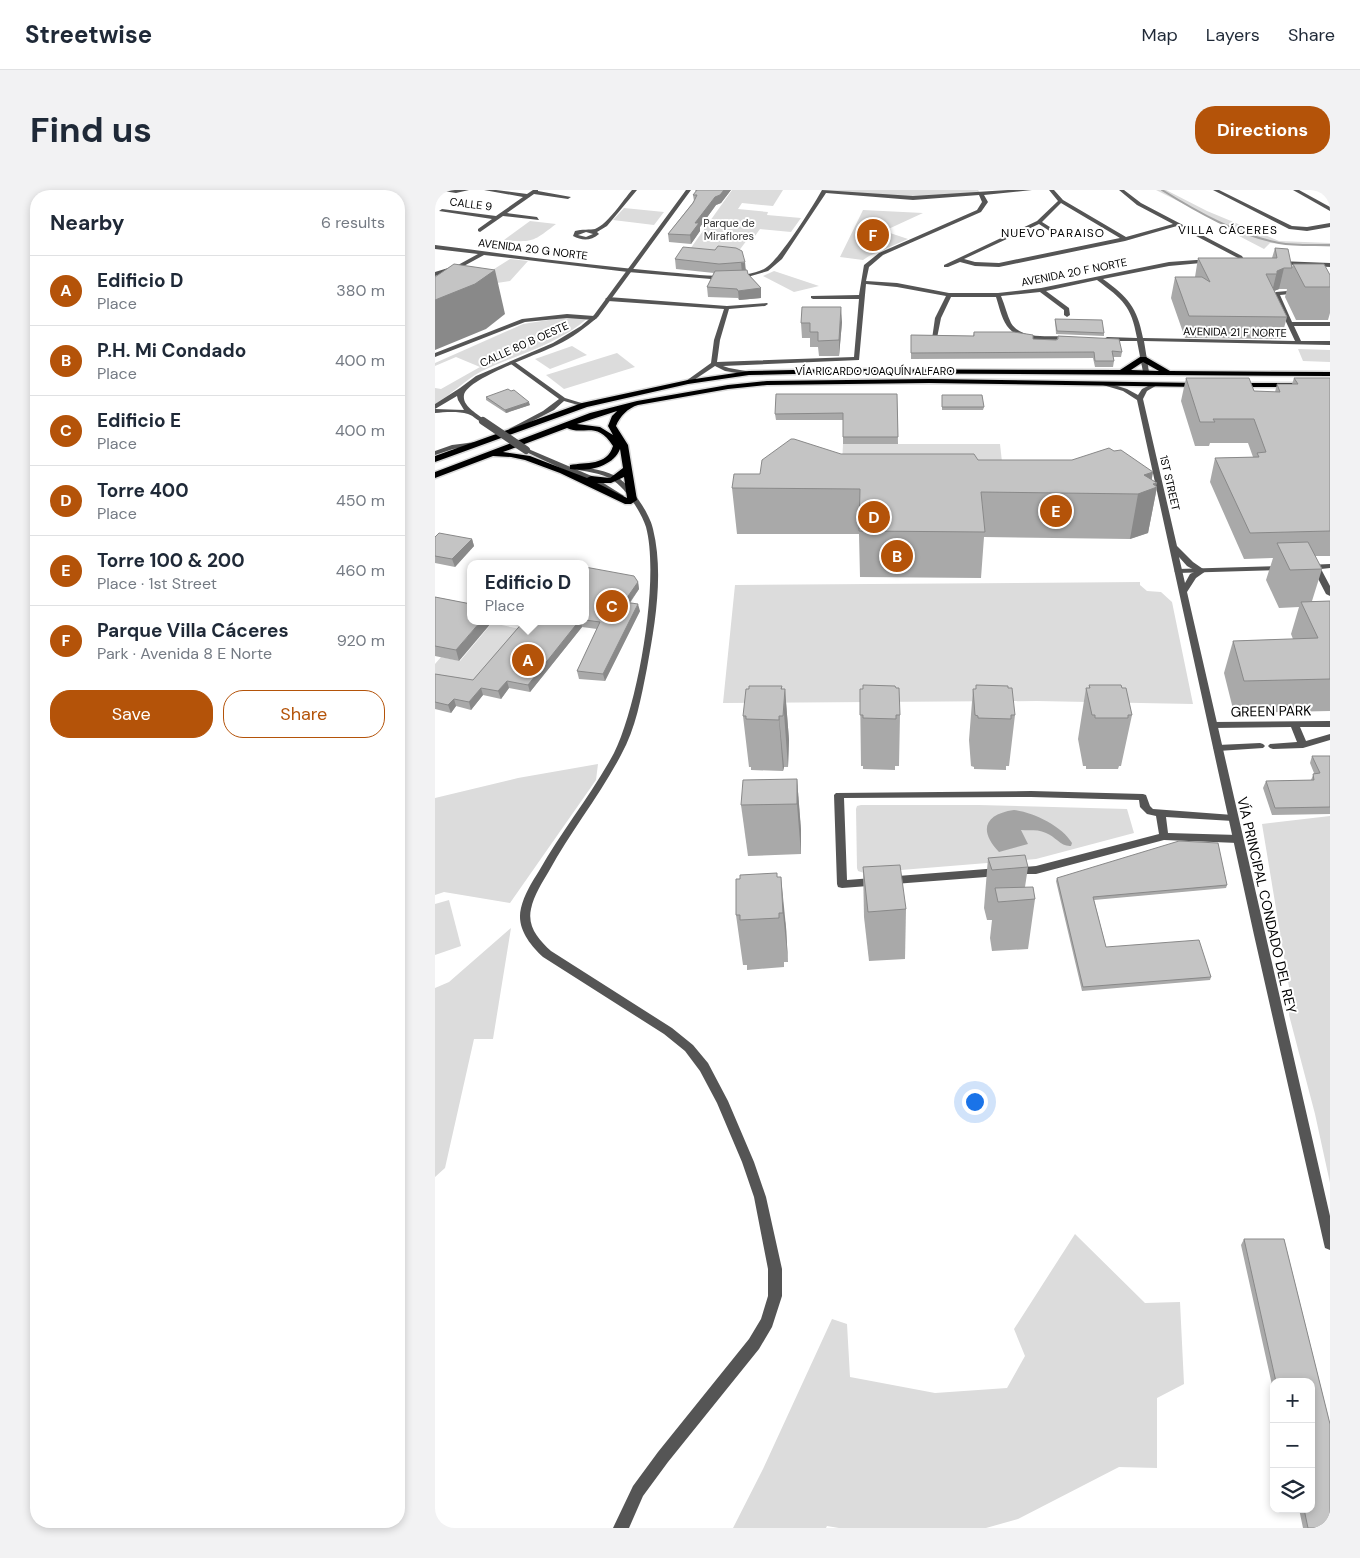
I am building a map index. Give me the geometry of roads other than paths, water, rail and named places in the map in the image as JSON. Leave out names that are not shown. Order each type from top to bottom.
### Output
[{"type":"main road","points":[[1123,372],[1143,359],[1171,373]]},
{"type":"main road","name":"VÍA RICARDO JOAQUÍN ALFARO","points":[[435,459],[511,430],[585,405],[688,382],[749,373],[835,371],[1330,374]]},
{"type":"main road","name":"VÍA RICARDO JOAQUÍN ALFARO","points":[[435,475],[593,415],[637,403],[691,393],[767,383],[939,382],[1211,385]]},
{"type":"main road","points":[[1230,385],[1303,386]]},
{"type":"main road","points":[[459,466],[498,455],[519,455],[630,501],[624,445],[613,429],[612,424],[619,413],[637,403]]},
{"type":"main road","points":[[556,429],[576,426],[594,427],[608,434],[617,446],[614,455],[607,461],[592,466],[573,467]]},
{"type":"main road","points":[[591,479],[603,481],[616,479],[622,476],[627,469]]},
{"type":"street","points":[[439,190],[456,192],[467,190]]},
{"type":"street","points":[[486,190],[568,197]]},
{"type":"street","points":[[595,231],[605,225],[635,190]]},
{"type":"street","name":"CALLE 80 B OESTE","points":[[435,407],[462,390],[468,383],[478,377],[566,340],[594,318],[689,190]]},
{"type":"street","points":[[825,191],[913,198],[1030,190]]},
{"type":"street","points":[[1051,190],[1061,201],[1125,239]]},
{"type":"street","points":[[1121,190],[1131,199],[1240,257],[1242,261]]},
{"type":"street","points":[[1215,190],[1291,228],[1307,229],[1330,225]]},
{"type":"street","points":[[1295,190],[1330,209]]},
{"type":"street","name":"AVENIDA 20 G NORTE","points":[[435,247],[628,270],[730,278],[767,270],[780,258],[825,191]]},
{"type":"street","points":[[480,230],[533,193]]},
{"type":"street","points":[[688,382],[714,364],[857,360],[866,266],[874,258],[979,211],[985,202],[981,194]]},
{"type":"street","points":[[946,266],[1039,222],[1061,201]]},
{"type":"street","name":"CALLE 9","points":[[442,210],[537,219]]},
{"type":"street","points":[[1039,222],[1059,235]]},
{"type":"street","points":[[960,260],[975,264],[999,265],[1125,239],[1177,224]]},
{"type":"street","points":[[435,274],[447,272],[466,264],[483,253]]},
{"type":"street","name":"AVENIDA 20 F NORTE","points":[[863,282],[897,285],[949,295],[998,295],[1041,290],[1169,264],[1221,261]]},
{"type":"street","points":[[1231,261],[1251,261]]},
{"type":"street","points":[[1269,262],[1330,266]]},
{"type":"street","points":[[1097,278],[1118,292],[1130,305],[1136,322],[1146,372]]},
{"type":"street","points":[[1041,290],[1067,309],[1067,315]]},
{"type":"street","points":[[1299,342],[1276,294],[1304,292]]},
{"type":"street","points":[[933,338],[938,318],[949,295]]},
{"type":"street","points":[[998,295],[1011,327],[1019,333],[1032,336],[1078,338]]},
{"type":"street","points":[[813,297],[862,297]]},
{"type":"street","points":[[608,299],[727,308],[765,304]]},
{"type":"street","points":[[714,364],[717,340],[727,308]]},
{"type":"street","points":[[435,355],[525,320],[567,316],[594,318]]},
{"type":"street","points":[[1290,324],[1330,324]]},
{"type":"street","name":"AVENIDA 21 F NORTE","points":[[1095,339],[1330,343]]},
{"type":"street","points":[[513,363],[563,399],[585,405]]},
{"type":"street","points":[[714,364],[724,369],[749,373]]},
{"type":"street","points":[[1105,384],[1125,390],[1140,399],[1143,390],[1156,384]]},
{"type":"street","points":[[462,390],[460,401],[470,412],[526,450],[591,479],[630,501]]},
{"type":"street","points":[[511,430],[553,408],[563,399]]},
{"type":"street","name":"1ST STREET","points":[[1140,399],[1152,472],[1158,484],[1179,571]]},
{"type":"street","points":[[435,411],[470,412]]},
{"type":"street","points":[[435,453],[451,447],[476,444]]},
{"type":"street","points":[[557,463],[616,479],[630,501],[643,514],[649,527],[654,586],[652,622],[635,708],[627,733],[617,755],[534,890],[525,911],[526,927],[532,940],[547,954],[668,1031],[689,1048],[704,1067],[722,1102],[748,1162],[760,1197],[775,1269],[775,1296],[767,1322],[754,1344],[663,1457],[638,1492],[621,1528]]},
{"type":"street","points":[[1150,483],[1158,484]]},
{"type":"street","points":[[1173,548],[1189,564],[1203,571]]},
{"type":"street","points":[[1297,567],[1330,566]]},
{"type":"street","points":[[1316,567],[1330,594]]},
{"type":"street","points":[[1179,571],[1288,568]]},
{"type":"street","name":"VÍA PRINCIPAL CONDADO DEL REY","points":[[1179,571],[1330,1244]]},
{"type":"street","points":[[1183,592],[1193,576],[1203,571]]},
{"type":"street","name":"GREEN PARK","points":[[1213,725],[1330,724]]},
{"type":"street","points":[[1295,725],[1303,745]]},
{"type":"street","points":[[1273,746],[1303,745],[1330,737]]},
{"type":"street","points":[[1218,748],[1260,746]]},
{"type":"street","points":[[1233,818],[1161,815],[1150,812],[1145,807],[1143,797],[1031,794],[839,795],[842,884],[1035,870],[1164,836],[1238,839]]},
{"type":"street","points":[[1161,815],[1164,836]]},
{"type":"waterway","points":[[1162,190],[1233,229],[1248,234],[1285,244],[1330,245]]},
{"type":"place","name":"Parque Villa Cáceres","points":[[873,235]]},
{"type":"place","name":"Torre 100 & 200","points":[[1056,511]]},
{"type":"place","name":"Torre 400","points":[[874,517]]},
{"type":"place","name":"P.H. Mi Condado","points":[[897,556]]},
{"type":"place","name":"Edificio E","points":[[612,606]]},
{"type":"place","name":"Edificio D","points":[[528,660]]},
{"type":"district","name":"VILLA CÁCERES","points":[[1228,230]]},
{"type":"district","name":"NUEVO PARAISO","points":[[1053,233]]},
{"type":"park label","name":"Parque de Miraflores","points":[[729,229]]}]
